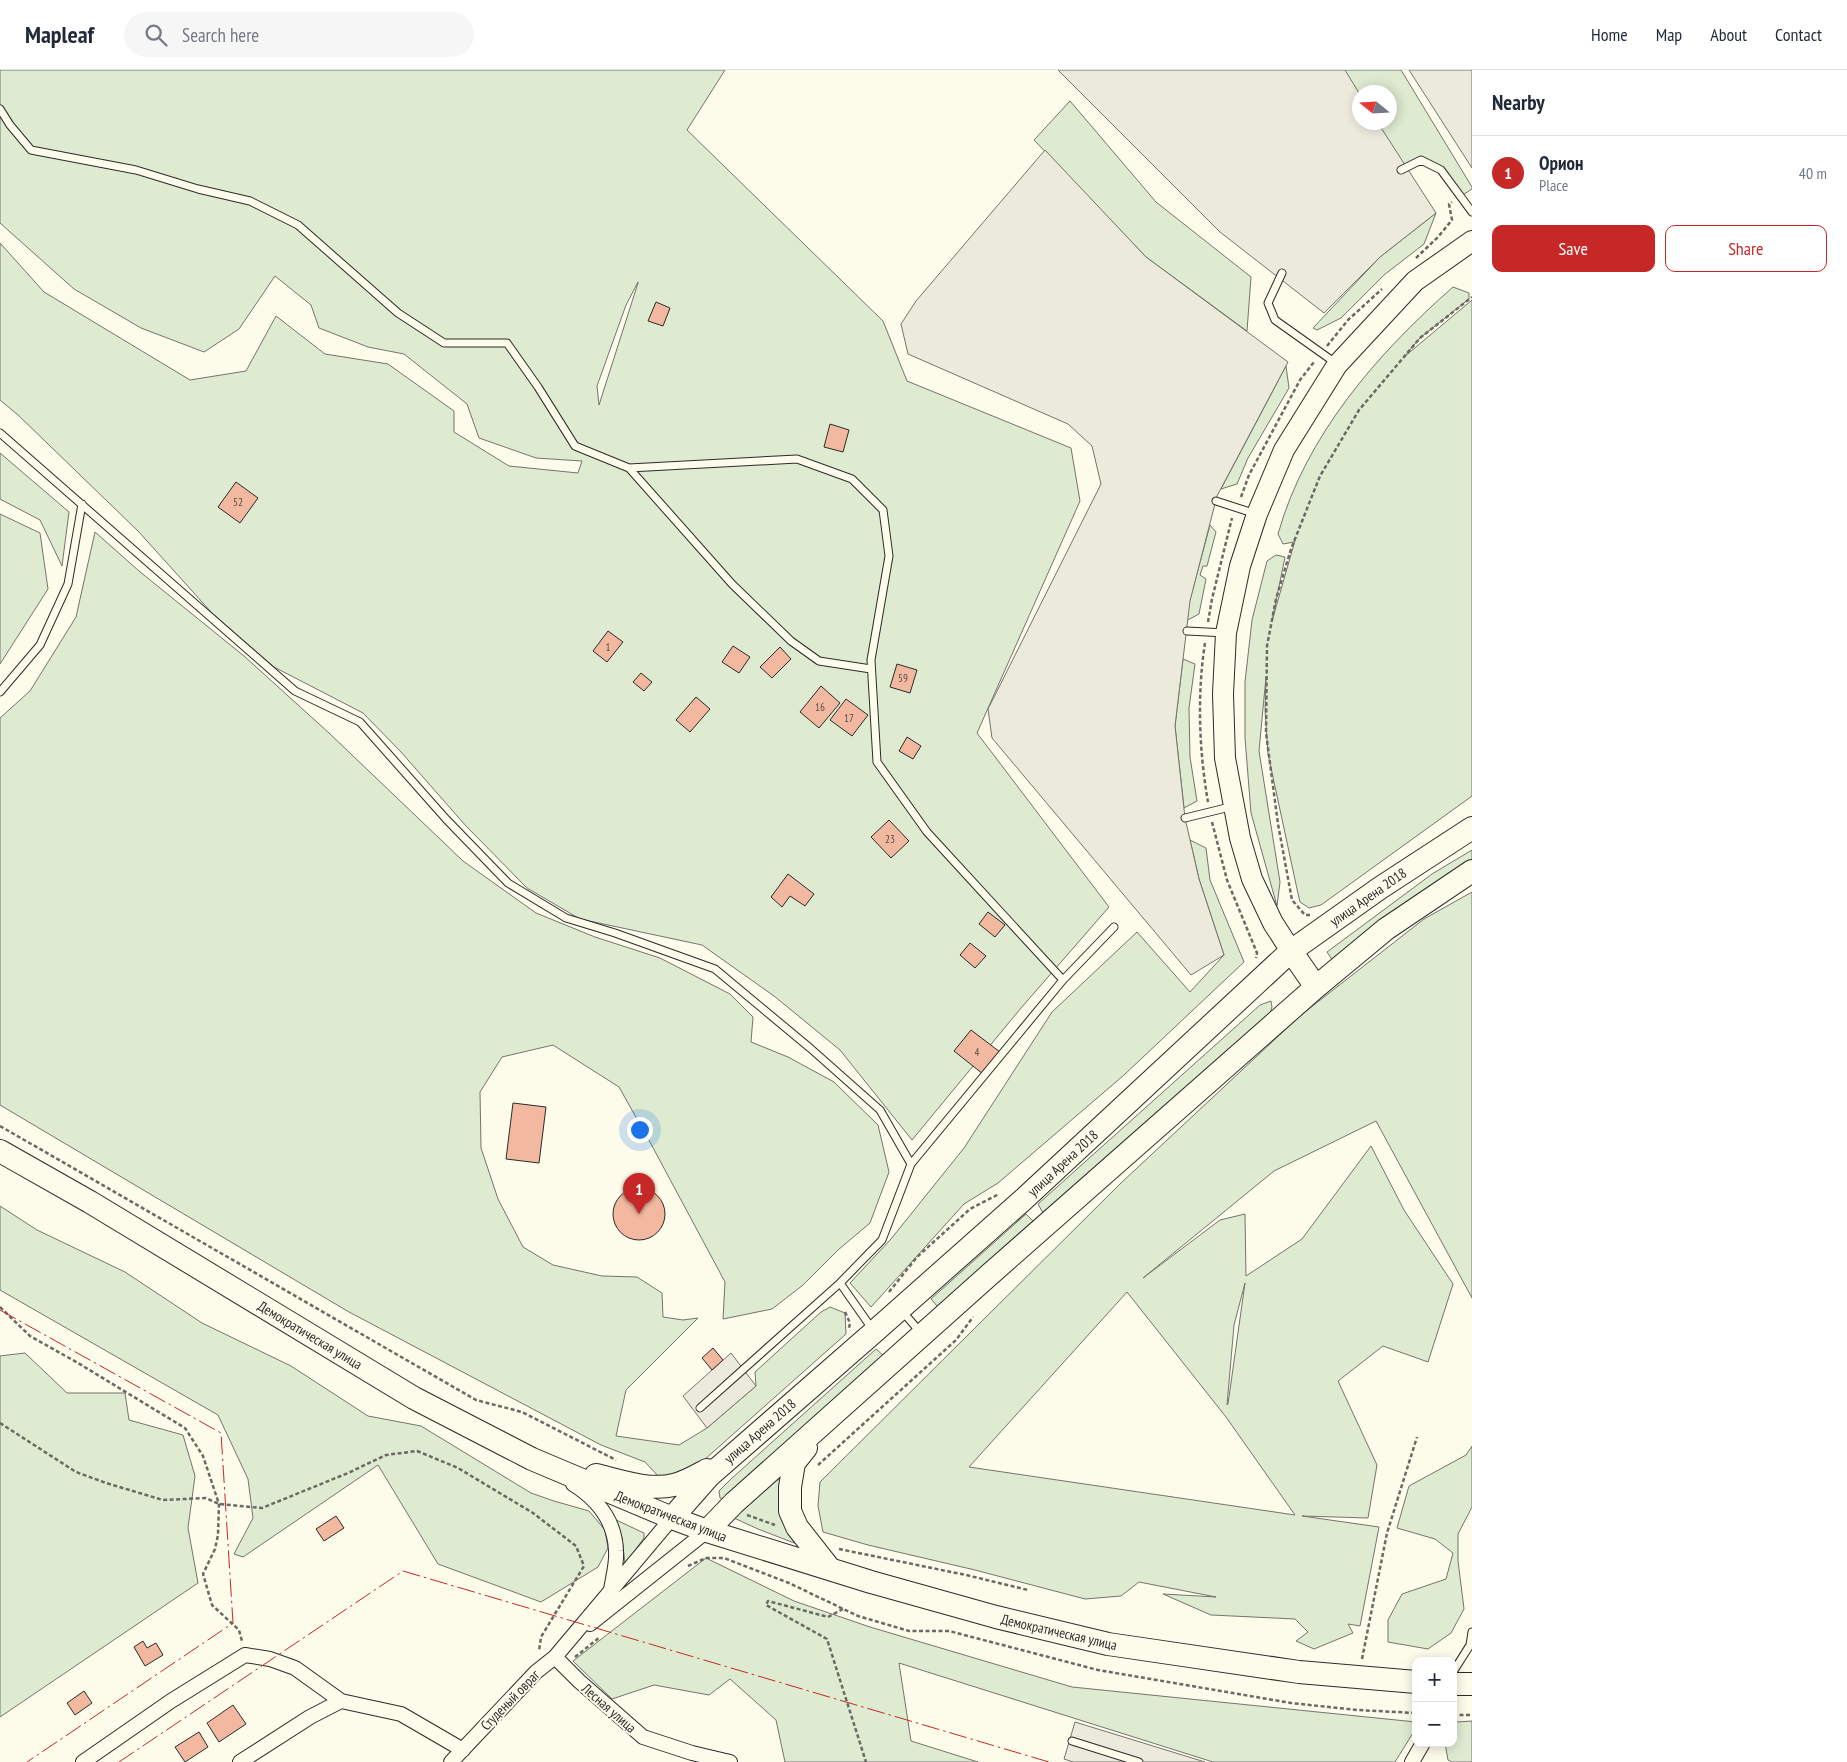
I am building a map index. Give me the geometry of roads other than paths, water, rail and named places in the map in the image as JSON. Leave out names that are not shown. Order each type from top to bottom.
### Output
[{"type":"main road","points":[[1316,987],[1273,923],[1252,879],[1240,838],[1226,758],[1223,694],[1216,633],[1257,514],[1284,450],[1329,359],[1415,281],[1472,241]]},
{"type":"main road","name":"улица Арена 2018","points":[[672,1518],[695,1490],[728,1459],[874,1332],[893,1302],[1024,1199],[1291,951],[1380,888],[1472,828]]},
{"type":"main road","points":[[707,1531],[734,1503],[922,1335],[1316,987],[1386,929],[1472,871]]},
{"type":"main road","name":"Демократическая улица","points":[[0,1151],[99,1207],[414,1398],[532,1459],[672,1518],[830,1570],[986,1614],[1108,1644],[1299,1672],[1412,1682]]},
{"type":"main road","points":[[826,1422],[794,1463],[790,1487],[790,1511],[797,1527],[830,1570]]},
{"type":"main road","points":[[532,1459],[650,1487],[674,1486],[694,1478],[728,1459]]},
{"type":"main road","points":[[1457,1684],[1472,1684]]},
{"type":"street","points":[[532,1459],[586,1492],[607,1516],[615,1535],[616,1552],[611,1590]]},
{"type":"street","points":[[570,1640],[672,1518]]},
{"type":"street","points":[[570,1640],[707,1531]]},
{"type":"street","name":"Студеный овраг","points":[[451,1762],[536,1672],[560,1662],[570,1640]]},
{"type":"street","points":[[83,1762],[171,1701],[245,1655],[270,1659],[295,1668],[341,1701],[401,1714],[463,1750]]},
{"type":"street","name":"Лесная улица","points":[[560,1662],[578,1681],[643,1737],[689,1757],[730,1762]]},
{"type":"street","points":[[240,1762],[310,1717],[341,1701]]},
{"type":"street","points":[[1412,1762],[1421,1747]]},
{"type":"lane","points":[[0,109],[10,125],[31,150],[136,170],[198,189],[250,201],[298,225],[398,313],[444,343],[507,343],[538,387],[575,446],[629,468],[797,459],[852,479],[883,510],[889,556],[871,660],[877,762],[927,832],[1063,980]]},
{"type":"lane","points":[[1400,170],[1421,160],[1441,170],[1472,212]]},
{"type":"lane","points":[[1282,273],[1268,303],[1275,320],[1329,359]]},
{"type":"lane","points":[[0,433],[295,691],[360,722],[446,819],[508,883],[566,918],[615,933],[715,969],[810,1048],[880,1110],[911,1164]]},
{"type":"lane","points":[[629,468],[732,584],[791,641],[819,661],[871,669]]},
{"type":"lane","points":[[1216,501],[1257,514]]},
{"type":"lane","points":[[0,692],[40,645],[68,584],[82,504]]},
{"type":"lane","points":[[1187,631],[1216,633]]},
{"type":"lane","points":[[1185,818],[1234,806]]},
{"type":"lane","points":[[700,1408],[840,1283],[882,1240],[911,1164],[1063,980],[1114,927]]},
{"type":"lane","points":[[840,1283],[874,1332]]},
{"type":"lane","points":[[893,1302],[922,1335]]},
{"type":"lane","points":[[1457,1666],[1470,1645],[1472,1632]]},
{"type":"lane","points":[[1072,1742],[1139,1762]]},
{"type":"place","name":"Орион","points":[[639,1214]]}]
